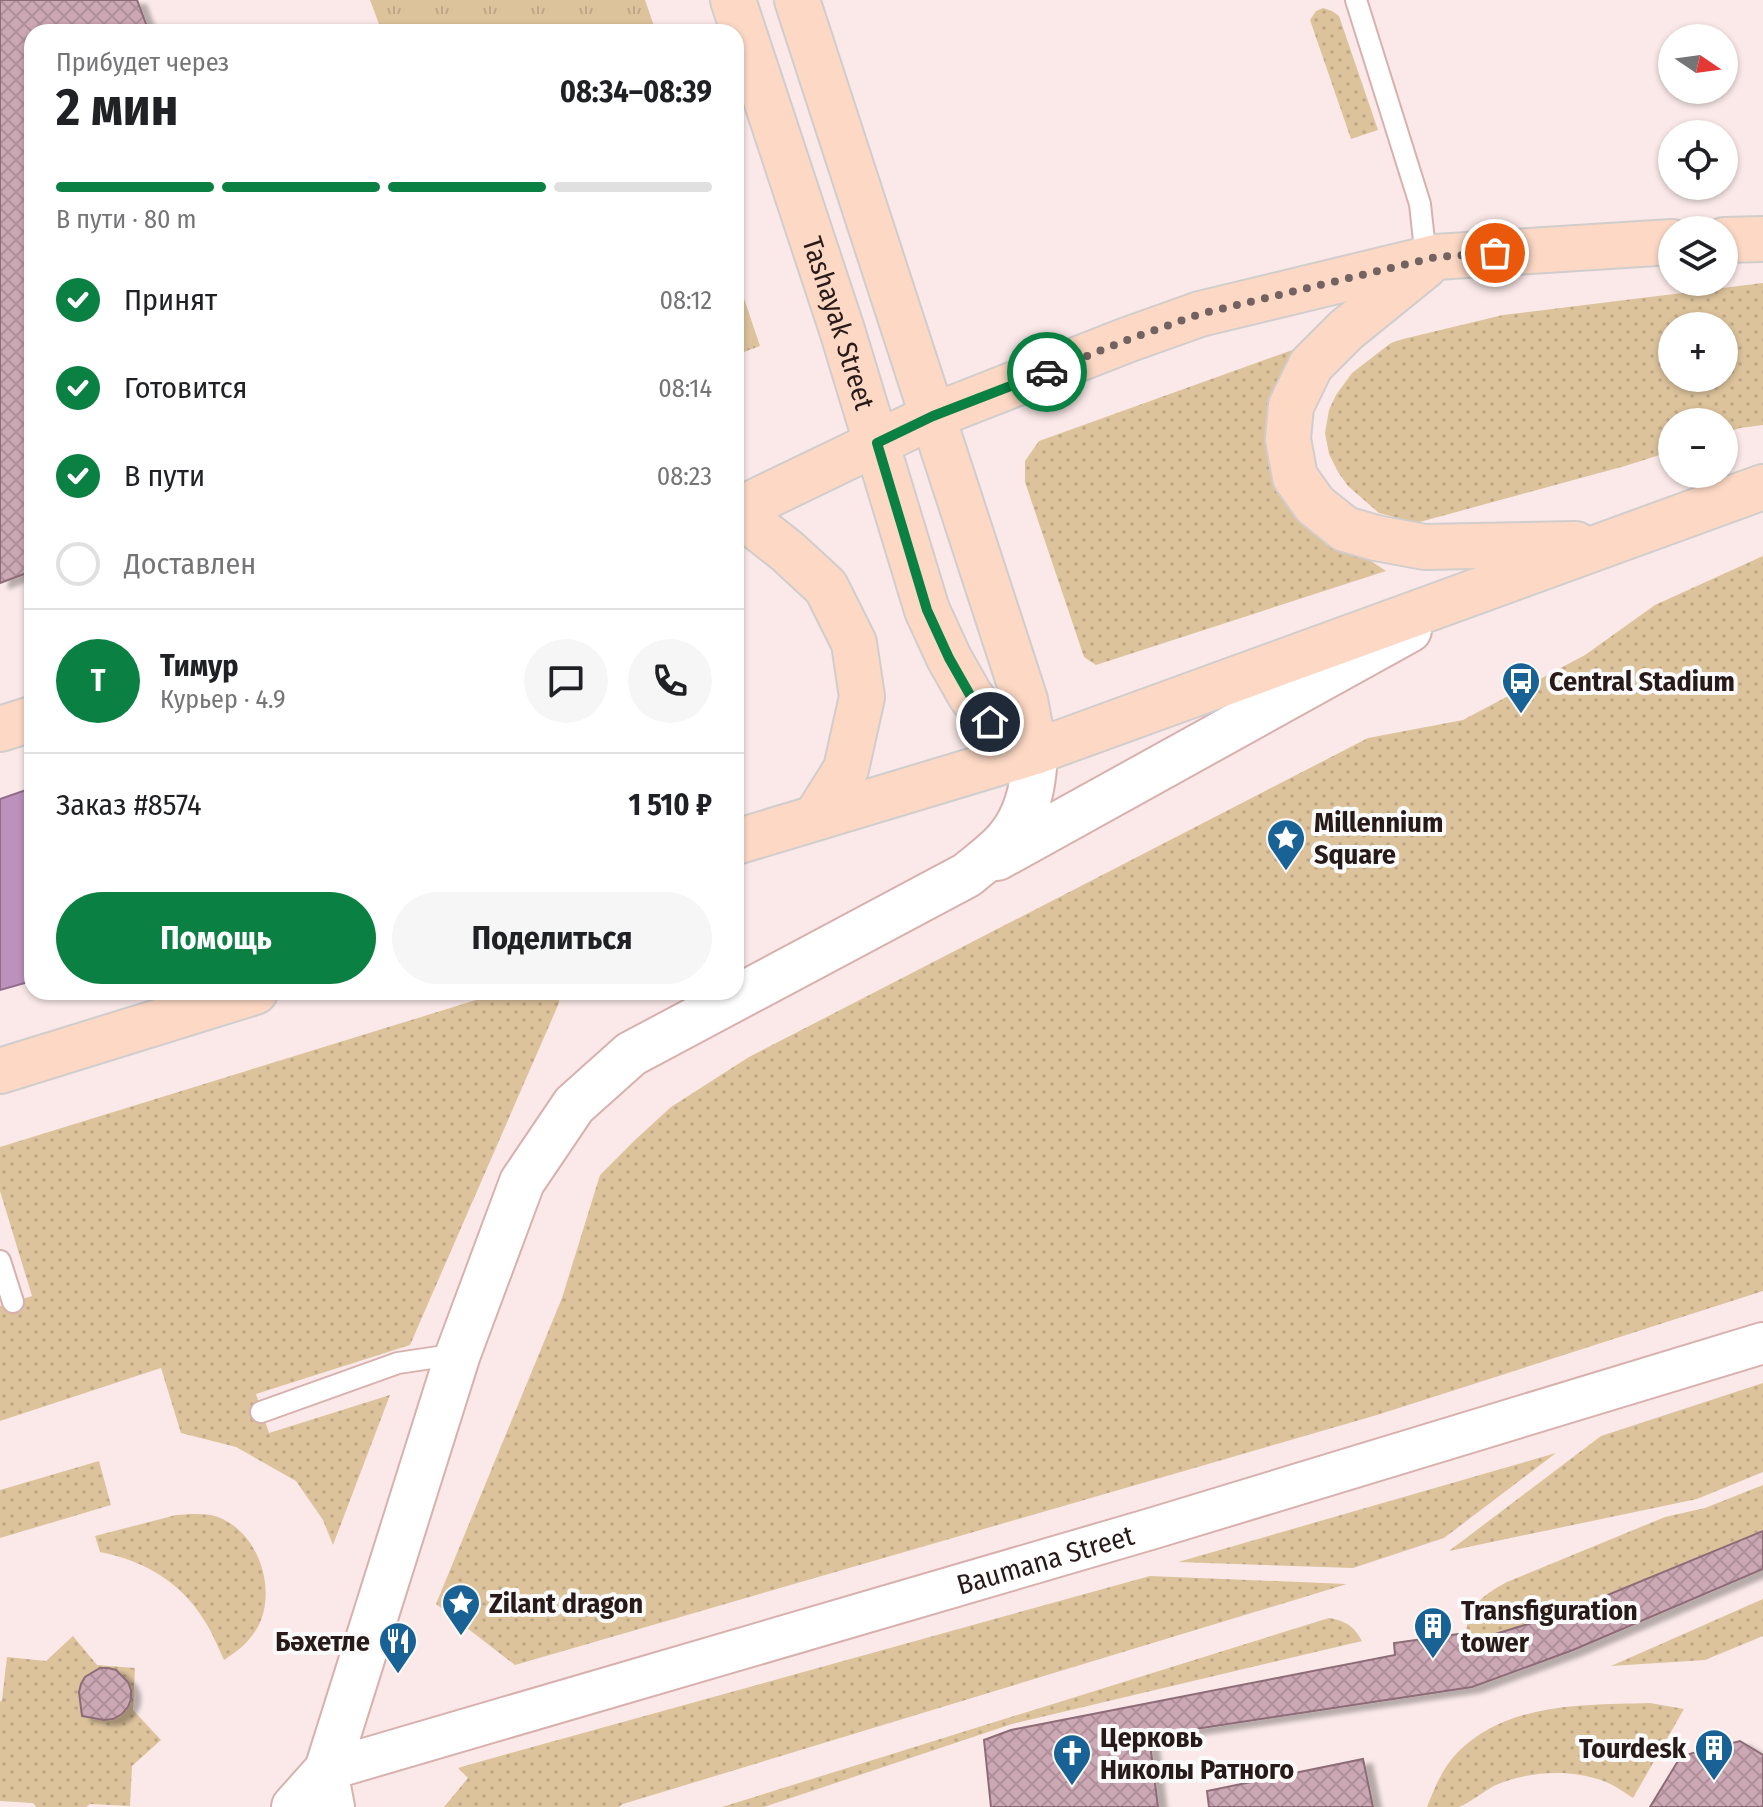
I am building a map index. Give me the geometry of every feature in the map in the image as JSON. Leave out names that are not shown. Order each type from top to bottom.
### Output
[{"type":"main road","name":"Tashayak Street","points":[[733,0],[741,24]]},
{"type":"main road","points":[[797,0],[1025,700],[1035,752]]},
{"type":"main road","name":"Tashayak Street","points":[[744,33],[835,309],[927,610],[949,658],[990,722],[1010,741],[1035,752]]},
{"type":"main road","points":[[1738,240],[1763,239]]},
{"type":"main road","points":[[744,507],[933,416],[1200,314],[1431,258],[1658,243]]},
{"type":"main road","points":[[1431,258],[1346,330],[1311,365],[1291,406],[1288,439],[1295,477],[1315,505],[1345,529],[1376,538],[1425,547],[1610,543]]},
{"type":"main road","points":[[744,840],[1035,752],[1763,487]]},
{"type":"main road","points":[[744,517],[826,587],[854,643],[862,697],[846,769],[816,817]]},
{"type":"main road","points":[[0,729],[24,722]]},
{"type":"main road","points":[[0,1071],[229,1000]]},
{"type":"street","points":[[744,994],[967,875],[1473,594]]},
{"type":"street","points":[[967,875],[1009,838],[1026,810],[1034,777],[1035,752]]},
{"type":"street","points":[[294,1807],[330,1788],[458,1354],[522,1182],[574,1105],[631,1054],[732,1000]]},
{"type":"street","name":"Baumana Street","points":[[330,1788],[1154,1528],[1763,1343]]},
{"type":"lane","points":[[1356,0],[1420,204],[1431,258]]},
{"type":"lane","points":[[0,1261],[13,1302]]},
{"type":"lane","points":[[261,1412],[398,1363],[458,1354]]},
{"type":"green space","points":[[370,0],[645,0],[653,24],[379,24]]},
{"type":"green space","points":[[1323,8],[1339,16],[1378,130],[1351,139],[1310,20],[1316,11]]},
{"type":"green space","points":[[1763,283],[1763,425],[1738,429],[1738,408],[1658,408],[1658,455],[1416,523],[1379,513],[1348,486],[1329,454],[1325,433],[1329,410],[1352,373],[1391,343],[1503,315],[1658,296],[1738,296],[1738,286]]},
{"type":"green space","points":[[744,299],[760,346],[744,352]]},
{"type":"green space","points":[[1312,343],[1284,405],[1314,523],[1386,571],[1096,665],[1084,657],[1025,482],[1025,461],[1039,441]]},
{"type":"green space","points":[[1763,556],[1763,1291],[1377,1415],[515,1665],[436,1604],[562,1298],[600,1175],[671,1107],[749,1057],[1368,738],[1463,720],[1585,655],[1655,605]]},
{"type":"green space","points":[[476,1000],[559,1000],[410,1345],[256,1394],[269,1433],[390,1395],[333,1545],[323,1520],[296,1481],[236,1447],[181,1433],[161,1368],[0,1421],[0,1306],[32,1296],[0,1191],[0,1147]]},
{"type":"green space","points":[[1763,1383],[1763,1472],[1697,1499],[1449,1551],[1601,1436]]},
{"type":"green space","points":[[1556,1453],[1444,1538],[1353,1568],[1178,1562]]},
{"type":"green space","points":[[99,1461],[111,1505],[0,1538],[0,1490]]},
{"type":"green space","points":[[1763,1485],[1763,1531],[1564,1613],[1466,1643],[1468,1621],[1476,1605],[1507,1582],[1665,1517],[1705,1508]]},
{"type":"green space","points":[[176,1515],[211,1515],[239,1530],[250,1542],[263,1572],[266,1589],[261,1620],[246,1643],[224,1660],[207,1625],[184,1594],[146,1567],[100,1552],[95,1536]]},
{"type":"green space","points":[[1150,1576],[1347,1584],[619,1807],[444,1807],[468,1778],[458,1768]]},
{"type":"green space","points":[[1763,1599],[1763,1636],[1705,1660],[1611,1666]]},
{"type":"green space","points":[[1329,1618],[1349,1625],[1362,1641],[1012,1724],[764,1807],[722,1807]]},
{"type":"green space","points":[[73,1636],[97,1665],[135,1668],[133,1710],[161,1740],[132,1766],[130,1806],[90,1804],[86,1807],[36,1807],[33,1803],[0,1801],[0,1702],[7,1657],[46,1661]]},
{"type":"green space","points":[[1650,1703],[1684,1709],[1633,1798],[1593,1778],[1551,1773],[1509,1780],[1458,1807],[1427,1807],[1439,1778],[1457,1753],[1477,1736],[1499,1724],[1523,1715],[1573,1706]]},
{"type":"shaded area","points":[[24,791],[24,983],[0,990],[0,799]]},
{"type":"building","points":[[0,0],[137,0],[146,24],[24,24],[24,574],[0,583]]},
{"type":"building","points":[[1763,1531],[1763,1569],[1573,1650],[1472,1687],[1149,1736],[1158,1807],[991,1807],[984,1740],[1011,1730],[1395,1655],[1394,1643],[1466,1633],[1466,1643],[1564,1613]]},
{"type":"building","points":[[100,1668],[116,1670],[131,1690],[128,1707],[113,1719],[82,1716],[81,1684],[85,1677]]},
{"type":"building","name":"Tourdesk","points":[[1740,1741],[1763,1755],[1763,1807],[1650,1807],[1681,1756]]},
{"type":"building","points":[[1363,1759],[1373,1807],[1209,1807],[1207,1791]]},
{"type":"way so far","points":[[1047,372],[1200,314],[1436,257],[1495,253]]},
{"type":"place","name":"Central Stadium","points":[[1521,715]]},
{"type":"place","name":"Millennium Square","points":[[1286,872]]},
{"type":"place","name":"Zilant dragon","points":[[461,1637]]},
{"type":"place","name":"Transfiguration tower","points":[[1433,1660]]},
{"type":"place","name":"Бәхетле","points":[[398,1675]]},
{"type":"place","name":"Tourdesk","points":[[1714,1782]]},
{"type":"place","name":"Церковь Николы Ратного","points":[[1072,1787]]},
{"type":"route","points":[[990,722],[949,658],[927,610],[877,443],[933,416],[1047,372]]}]
